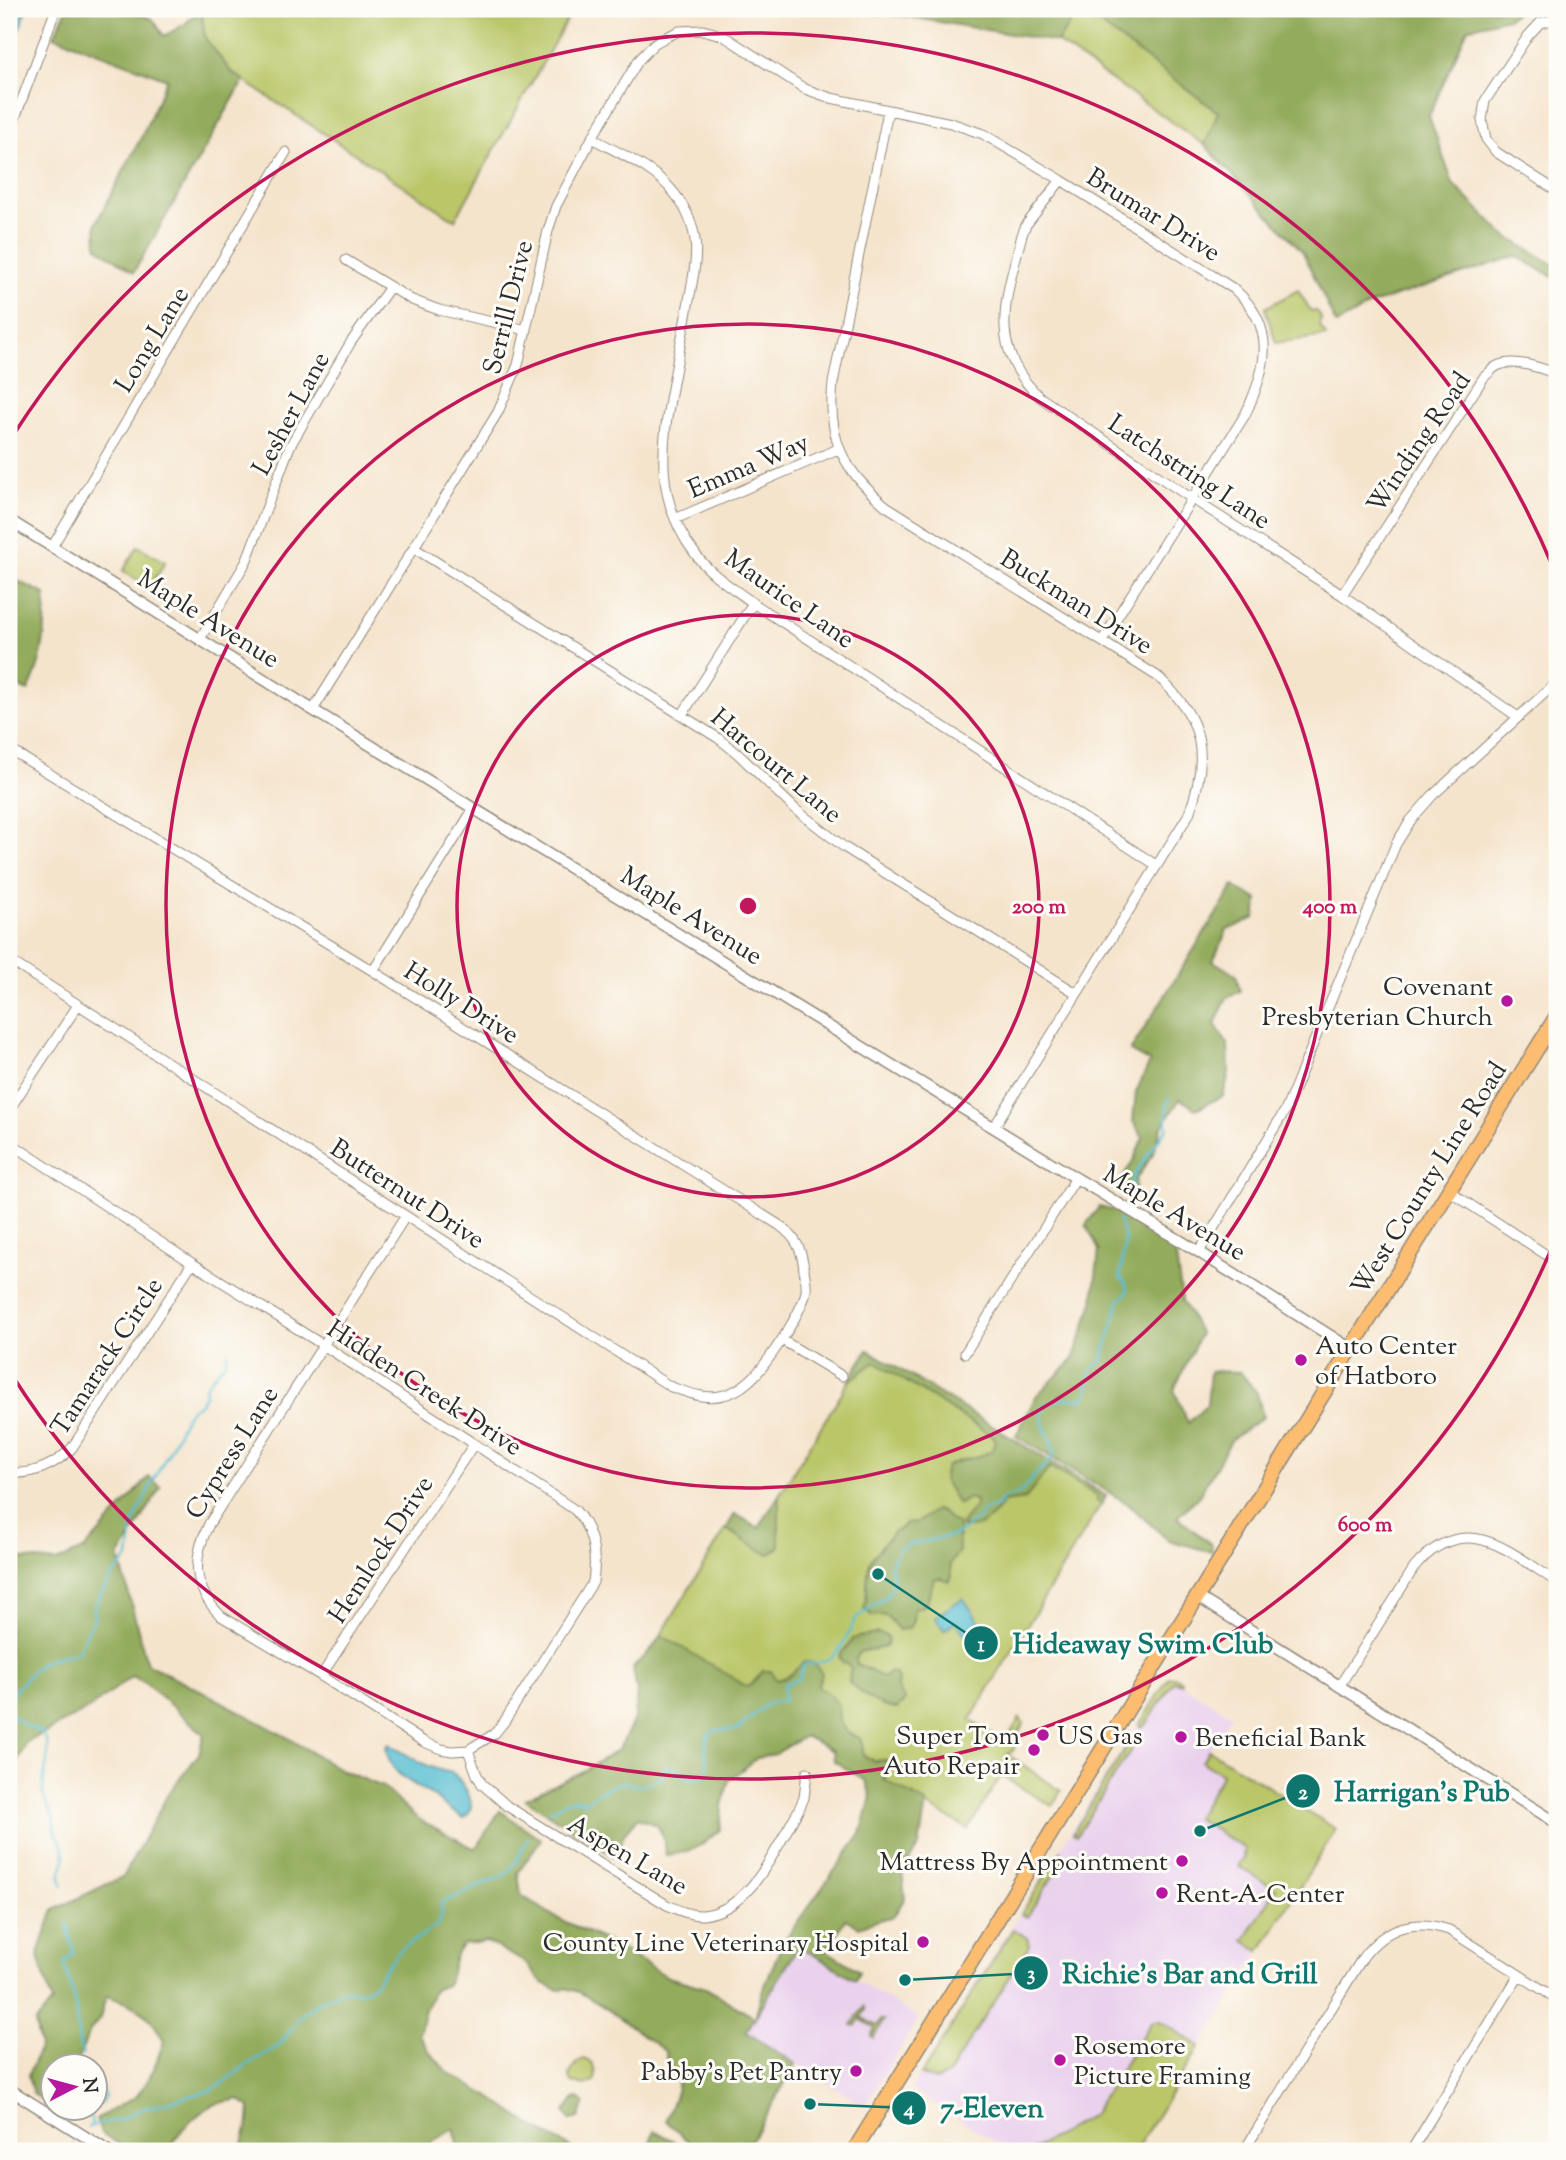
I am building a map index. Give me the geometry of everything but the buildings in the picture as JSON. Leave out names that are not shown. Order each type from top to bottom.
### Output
[{"type":"main road","name":"West County Line Road","points":[[859,2149],[1557,1016]]},
{"type":"street","points":[[9,134],[56,9]]},
{"type":"street","points":[[1557,19],[1540,23],[1528,36],[1485,101],[1482,120],[1486,139],[1496,152],[1557,191]]},
{"type":"street","name":"Brumar Drive","points":[[679,31],[703,30],[721,35],[805,89],[831,99],[968,128],[983,134],[1061,180],[1234,289],[1247,300],[1263,334],[1265,360],[1259,383],[1245,415],[1102,641]]},
{"type":"street","name":"Serrill Drive","points":[[313,710],[498,412],[518,365],[556,206],[592,138],[638,61],[655,43],[679,31]]},
{"type":"street","name":"Buckman Drive","points":[[888,111],[833,383],[831,414],[838,449],[858,479],[887,506],[1157,676],[1175,692],[1192,719],[1198,733],[1202,765],[1196,797],[1189,814],[994,1127]]},
{"type":"street","name":"Maurice Lane","points":[[592,138],[667,184],[685,211],[696,242],[697,257],[664,439],[663,458],[668,502],[697,557],[713,573],[753,603],[1156,865]]},
{"type":"street","name":"Long Lane","points":[[52,547],[286,152]]},
{"type":"street","name":"Latchstring Lane","points":[[1061,180],[1026,225],[1004,319],[1010,357],[1024,381],[1041,398],[1342,595],[1518,717]]},
{"type":"street","points":[[346,260],[412,300],[439,310],[527,330]]},
{"type":"street","name":"Lesher Lane","points":[[200,639],[246,562],[290,446],[351,342],[390,287]]},
{"type":"street","name":"Winding Road","points":[[1342,595],[1484,377],[1498,366],[1511,364],[1527,364],[1557,374]]},
{"type":"street","name":"Emma Way","points":[[675,519],[838,449]]},
{"type":"street","name":"Maple Avenue","points":[[9,520],[313,710],[1199,1252],[1350,1349]]},
{"type":"street","name":"Harcourt Lane","points":[[414,548],[718,738],[795,810],[844,847],[1076,993]]},
{"type":"street","points":[[682,715],[753,603]]},
{"type":"street","points":[[1199,1252],[1286,1109],[1396,844],[1411,820],[1432,796],[1557,682]]},
{"type":"street","name":"Holly Drive","points":[[9,749],[373,971],[788,1231],[800,1248],[806,1293],[782,1340]]},
{"type":"street","points":[[373,971],[474,808]]},
{"type":"street","name":"Butternut Drive","points":[[9,960],[671,1387],[710,1397],[737,1390],[757,1374],[782,1340]]},
{"type":"street","points":[[9,1110],[78,1005]]},
{"type":"street","name":"Hidden Creek Drive","points":[[9,1142],[575,1510],[588,1530],[595,1555],[593,1582],[504,1722],[494,1734],[468,1750]]},
{"type":"street","points":[[965,1353],[1076,1178]]},
{"type":"street","points":[[1448,1190],[1557,1262]]},
{"type":"street","name":"Cypress Lane","points":[[405,1217],[209,1524],[198,1548],[196,1561],[198,1576],[208,1603],[221,1616],[424,1742],[452,1752],[468,1750]]},
{"type":"street","name":"Tamarack Circle","points":[[9,1473],[28,1473],[47,1467],[72,1448],[192,1263]]},
{"type":"street","points":[[782,1340],[842,1376]]},
{"type":"street","name":"Hemlock Drive","points":[[321,1676],[474,1444]]},
{"type":"street","points":[[1340,1685],[1422,1558],[1442,1545],[1464,1538],[1485,1539],[1497,1543],[1557,1582]]},
{"type":"street","points":[[1198,1597],[1557,1823]]},
{"type":"street","name":"Aspen Lane","points":[[468,1750],[482,1784],[507,1806],[667,1905],[702,1915],[733,1904],[749,1891],[798,1811],[804,1798],[807,1772]]},
{"type":"street","points":[[1244,2151],[1363,1957],[1372,1946],[1399,1928],[1412,1925],[1436,1926],[1449,1930],[1557,1999]]},
{"type":"street","points":[[1411,2151],[1519,1975]]},
{"type":"street","points":[[9,2089],[108,2151]]},
{"type":"shaded area","points":[[1168,1676],[1231,1715],[1209,1750],[1336,1829],[1135,2151],[1010,2151],[911,2089]]},
{"type":"shaded area","points":[[799,1946],[919,2018],[865,2106],[746,2033]]},
{"type":"green space","points":[[67,9],[125,9],[153,19],[164,36],[185,24],[201,9],[205,38],[232,73],[244,80],[134,272],[97,247],[96,223],[142,136],[167,79],[54,36]]},
{"type":"green space","points":[[201,9],[573,9],[455,220],[232,73],[205,38]]},
{"type":"green space","points":[[835,9],[1080,9],[1057,42],[904,16],[842,12]]},
{"type":"green space","points":[[1080,9],[1218,112],[1206,146],[1057,42]]},
{"type":"green space","points":[[1080,9],[1522,9],[1508,18],[1468,28],[1429,116],[1453,184],[1504,235],[1557,266],[1557,279],[1516,256],[1372,304],[1336,324],[1303,252],[1205,145],[1218,112]]},
{"type":"green space","points":[[1298,290],[1311,311],[1317,311],[1321,318],[1320,326],[1326,336],[1276,343],[1265,308]]},
{"type":"green space","points":[[138,546],[165,562],[150,588],[123,571]]},
{"type":"green space","points":[[9,577],[45,594],[43,644],[38,668],[28,691],[9,683]]},
{"type":"green space","points":[[1234,886],[1258,899],[1255,918],[1227,930],[1213,961],[1236,975],[1240,991],[1226,999],[1215,1024],[1228,1045],[1229,1073],[1223,1096],[1196,1109],[1180,1099],[1161,1128],[1153,1154],[1136,1179],[1134,1197],[1117,1187],[1143,1138],[1133,1121],[1136,1092],[1150,1062],[1130,1051]]},
{"type":"green space","points":[[1099,1207],[1116,1211],[1175,1250],[1182,1300],[1200,1334],[1174,1390],[1188,1423],[1207,1405],[1210,1371],[1240,1372],[1257,1393],[1263,1417],[1232,1439],[1199,1496],[1177,1517],[1212,1545],[1212,1552],[1168,1540],[1128,1504],[1016,1436],[1036,1396],[1073,1360],[1093,1302],[1099,1250],[1086,1225]]},
{"type":"green space","points":[[868,1350],[1106,1496],[970,1720],[1005,1742],[1020,1718],[1024,1724],[1017,1735],[1013,1751],[1007,1754],[1061,1791],[1052,1806],[1001,1776],[968,1829],[653,1648],[735,1514],[759,1528]]},
{"type":"green space","points":[[868,1350],[1106,1496],[1102,1504],[1097,1501],[1097,1496],[1050,1467],[1025,1499],[1003,1502],[987,1521],[976,1526],[962,1527],[961,1524],[975,1506],[975,1500],[968,1498],[958,1504],[943,1479],[946,1467],[992,1451],[994,1437],[875,1362],[847,1383]]},
{"type":"green space","points":[[149,1477],[161,1487],[119,1557],[147,1664],[285,1736],[341,1770],[383,1787],[418,1819],[475,1849],[500,1811],[541,1839],[518,1873],[521,1895],[555,1917],[612,1944],[668,1977],[706,1988],[755,2018],[746,2032],[796,2064],[745,2151],[699,2151],[666,2121],[677,2086],[666,2052],[579,1992],[566,1988],[558,1990],[541,1982],[525,1962],[487,1942],[463,1944],[454,1959],[448,1984],[434,1990],[424,2012],[419,2035],[447,2072],[576,2151],[460,2151],[454,2129],[431,2142],[430,2151],[337,2151],[330,2145],[324,2151],[241,2151],[250,2107],[238,2099],[216,2104],[203,2111],[181,2131],[168,2151],[131,2151],[101,2133],[97,2122],[108,2122],[108,2112],[137,2096],[153,2071],[164,2041],[154,2024],[141,2011],[106,1996],[100,2018],[89,2032],[81,2052],[38,2052],[38,2097],[33,2094],[28,2076],[40,2046],[35,2023],[52,2002],[38,1956],[54,1910],[124,1876],[168,1794],[199,1754],[204,1734],[144,1682],[132,1676],[90,1708],[27,1742],[9,1777],[9,1557],[56,1562],[85,1549]]},
{"type":"green space","points":[[779,1495],[779,1547],[771,1554],[754,1547],[726,1529],[735,1514],[759,1528]]},
{"type":"green space","points":[[935,1510],[958,1525],[959,1551],[950,1564],[952,1576],[949,1581],[934,1579],[926,1605],[914,1609],[909,1628],[899,1630],[887,1616],[873,1616],[864,1609],[870,1563],[894,1531],[899,1530],[905,1523],[918,1522]]},
{"type":"green space","points":[[877,1633],[887,1636],[885,1647],[859,1652],[857,1664],[880,1676],[885,1677],[890,1672],[896,1675],[897,1687],[905,1700],[897,1709],[878,1703],[849,1682],[851,1667],[839,1657],[853,1639]]},
{"type":"green space","points":[[661,1635],[746,1686],[752,1684],[763,1671],[771,1671],[775,1679],[779,1679],[791,1674],[804,1662],[814,1663],[822,1674],[819,1688],[829,1694],[837,1704],[839,1718],[845,1730],[861,1739],[864,1756],[875,1761],[885,1760],[890,1767],[883,1779],[926,1803],[919,1846],[902,1871],[905,1898],[893,1917],[859,1927],[845,1919],[827,1951],[859,1971],[856,1980],[799,1946],[755,2017],[762,1992],[783,1942],[861,1834],[871,1797],[866,1781],[834,1761],[833,1751],[805,1736],[775,1754],[757,1758],[729,1780],[722,1806],[720,1830],[701,1845],[690,1851],[666,1855],[664,1839],[657,1825],[637,1818],[623,1836],[616,1858],[525,1799],[585,1770],[619,1749],[635,1718],[637,1692],[633,1668],[653,1648]]},
{"type":"green space","points":[[1169,1677],[1176,1677],[1182,1683],[1174,1681],[1146,1725],[1141,1727],[1139,1725]]},
{"type":"green space","points":[[1129,1742],[1132,1748],[1077,1835],[1073,1833]]},
{"type":"green space","points":[[1209,1750],[1336,1829],[1260,1951],[1244,1941],[1276,1889],[1238,1866],[1245,1856],[1245,1849],[1196,1818],[1222,1774],[1202,1762]]},
{"type":"green space","points":[[1061,1851],[1063,1860],[1027,1917],[1021,1914]]},
{"type":"green space","points":[[1013,1929],[1027,1938],[1029,1945],[1025,1953],[947,2076],[936,2080],[921,2075]]},
{"type":"green space","points":[[864,2007],[861,2017],[877,2026],[884,2020],[873,2038],[871,2036],[875,2028],[860,2019],[855,2026],[852,2025]]},
{"type":"green space","points":[[1152,2021],[1160,2021],[1200,2046],[1135,2151],[1031,2151],[1092,2115]]},
{"type":"green space","points":[[583,2059],[594,2067],[595,2081],[585,2085],[572,2083],[569,2075]]},
{"type":"green space","points":[[579,2098],[585,2103],[579,2118],[570,2120],[565,2112],[574,2099]]},
{"type":"green space","points":[[654,2131],[674,2141],[687,2151],[647,2151]]},
{"type":"water","points":[[9,9],[26,9],[20,28],[9,43]]},
{"type":"water","points":[[963,1598],[984,1628],[968,1639],[956,1622],[944,1630],[935,1617]]},
{"type":"water","points":[[389,1744],[427,1765],[453,1773],[469,1795],[469,1813],[464,1818],[460,1816],[397,1772],[388,1757],[386,1747]]},
{"type":"waterway","points":[[1130,1197],[1136,1172],[1167,1128],[1169,1098]]},
{"type":"waterway","points":[[550,1811],[572,1800],[586,1802],[604,1789],[619,1783],[639,1786],[648,1784],[662,1777],[667,1766],[687,1777],[704,1776],[708,1770],[706,1746],[709,1735],[714,1731],[738,1729],[767,1704],[784,1700],[784,1684],[799,1679],[804,1664],[820,1663],[837,1653],[856,1619],[889,1592],[893,1585],[890,1567],[898,1550],[910,1544],[953,1536],[966,1529],[983,1511],[999,1505],[1004,1498],[1023,1489],[1048,1463],[1054,1456],[1042,1411],[1046,1405],[1058,1399],[1083,1399],[1087,1394],[1091,1371],[1102,1361],[1119,1301],[1128,1291],[1120,1277],[1125,1239],[1119,1219]]},
{"type":"waterway","points":[[9,1698],[41,1663],[78,1652],[94,1619],[94,1607],[110,1579],[129,1557],[133,1523],[153,1481],[183,1421],[205,1395],[206,1385],[226,1361],[227,1353]]},
{"type":"waterway","points":[[9,1712],[26,1726],[40,1732],[47,1743],[48,1758],[43,1794],[64,1852],[65,1859],[60,1874],[63,1885]]},
{"type":"waterway","points":[[88,2127],[212,2090],[280,2045],[300,2016],[320,2001],[345,1990],[360,1992],[368,1989],[403,1948],[437,1925],[442,1915],[441,1903],[507,1874],[528,1838]]},
{"type":"waterway","points":[[67,1924],[74,1952],[64,1963],[73,1995],[82,2052]]},
{"type":"waterway","points":[[91,2122],[92,2126]]},
{"type":"waterway","points":[[69,2151],[74,2143]]},
{"type":"place","name":"Covenant Presbyterian Church","points":[[1507,1001]]},
{"type":"place","name":"Auto Center of Hatboro","points":[[1301,1360]]},
{"type":"place","name":"Hideaway Swim Club","points":[[878,1574]]},
{"type":"place","name":"US Gas","points":[[1043,1735]]},
{"type":"place","name":"Beneficial Bank","points":[[1181,1737]]},
{"type":"place","name":"Super Tom Auto Repair","points":[[1034,1750]]},
{"type":"place","name":"Harrigan's Pub","points":[[1200,1831]]},
{"type":"place","name":"Mattress By Appointment","points":[[1182,1861]]},
{"type":"place","name":"Rent-A-Center","points":[[1162,1893]]},
{"type":"place","name":"County Line Veterinary Hospital","points":[[923,1942]]},
{"type":"place","name":"Richie's Bar and Grill","points":[[905,1980]]},
{"type":"place","name":"Rosemore Picture Framing","points":[[1060,2060]]},
{"type":"place","name":"Pabby's Pet Pantry","points":[[856,2071]]},
{"type":"place","name":"7-Eleven","points":[[810,2104]]}]
